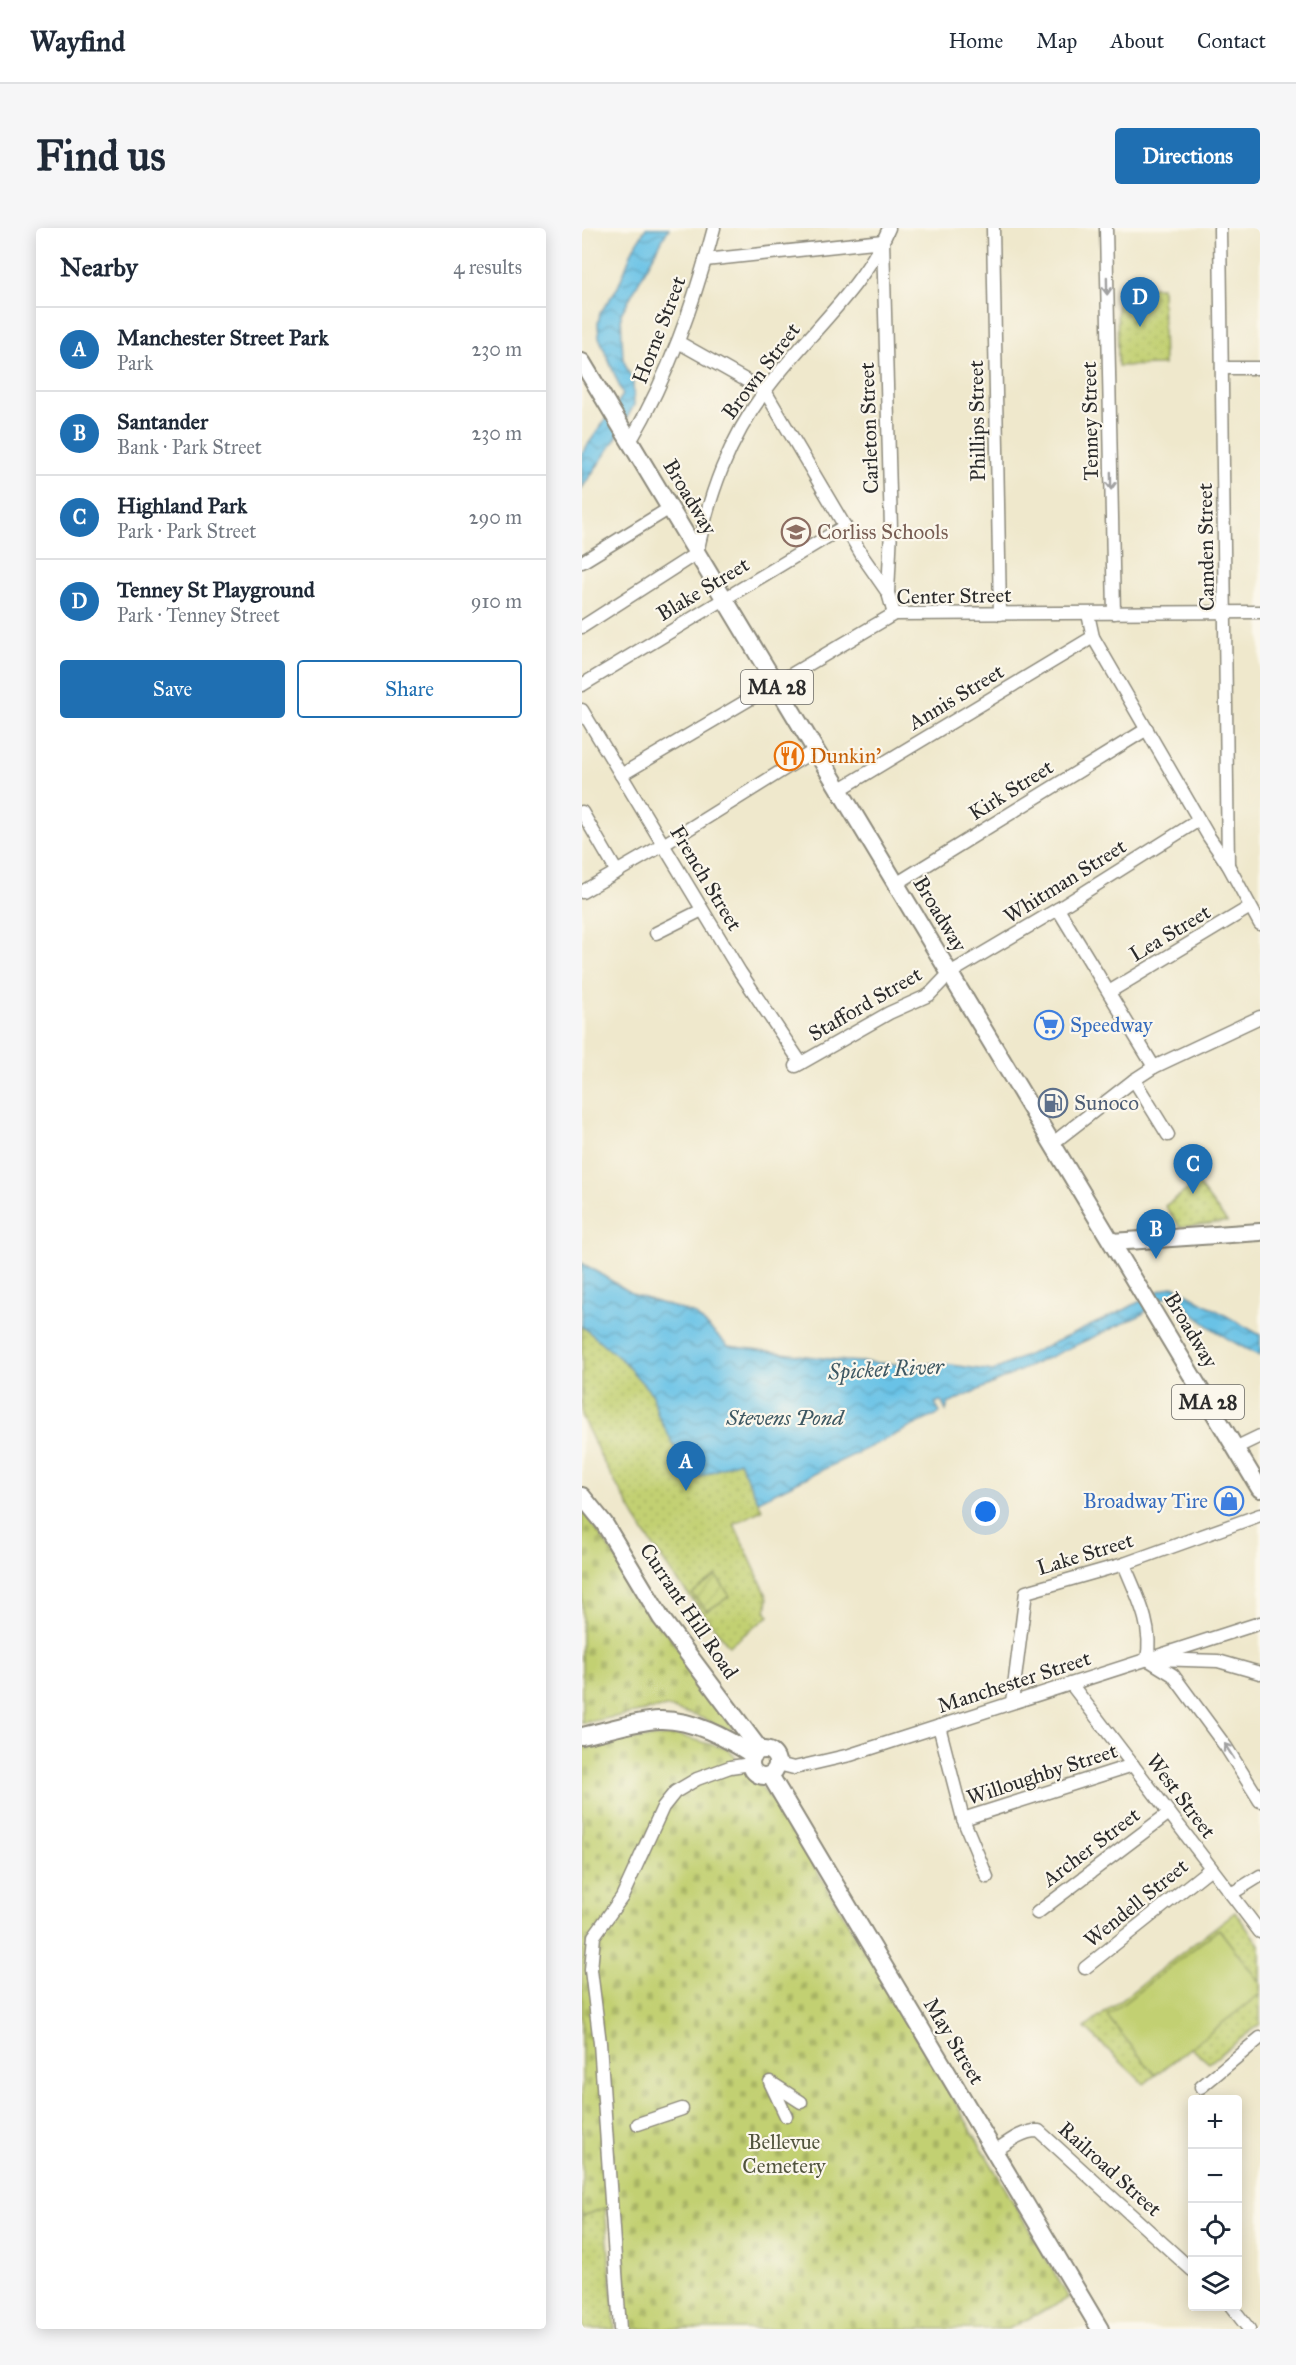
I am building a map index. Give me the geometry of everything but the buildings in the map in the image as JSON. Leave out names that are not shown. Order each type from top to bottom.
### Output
[{"type":"main road","name":"Broadway","points":[[582,362],[1260,1489]]},
{"type":"main road","points":[[1112,1242],[1260,1232]]},
{"type":"main road","name":"Currant Hill Road","points":[[582,1496],[604,1523],[661,1618],[754,1756]]},
{"type":"main road","points":[[582,1736],[657,1720],[677,1721],[730,1741],[754,1756],[773,1752],[774,1770],[757,1774],[754,1756]]},
{"type":"main road","name":"May Street","points":[[774,1770],[994,2152],[1100,2329]]},
{"type":"street","name":"Horne Street","points":[[629,439],[645,417],[678,342],[698,288],[714,228]]},
{"type":"street","name":"Brown Street","points":[[697,553],[707,507],[724,459],[765,391],[854,286],[889,228]]},
{"type":"street","name":"Phillips Street","points":[[993,228],[1000,614]]},
{"type":"street","name":"Tenney Street","points":[[1106,228],[1114,614]]},
{"type":"street","name":"Camden Street","points":[[1220,228],[1228,865]]},
{"type":"street","points":[[705,260],[883,241]]},
{"type":"street","name":"Carleton Street","points":[[883,241],[891,529],[888,592],[894,614]]},
{"type":"street","points":[[678,342],[765,391],[844,526],[888,592]]},
{"type":"street","points":[[1222,368],[1260,368]]},
{"type":"street","points":[[582,562],[670,508]]},
{"type":"street","name":"Blake Street","points":[[582,685],[844,526]]},
{"type":"street","points":[[582,627],[697,553]]},
{"type":"street","name":"Center Street","points":[[621,775],[894,614],[1260,612]]},
{"type":"street","points":[[1088,614],[1094,637],[1199,820],[1228,865],[1260,924]]},
{"type":"street","name":"Annis Street","points":[[839,790],[1094,637]]},
{"type":"street","name":"French Street","points":[[582,710],[740,972],[799,1064]]},
{"type":"street","name":"Kirk Street","points":[[896,884],[1147,729]]},
{"type":"street","points":[[582,892],[663,845],[815,750]]},
{"type":"street","points":[[582,812],[616,872]]},
{"type":"street","name":"Whitman Street","points":[[950,973],[1058,909],[1199,820]]},
{"type":"street","name":"Lea Street","points":[[1109,992],[1250,907]]},
{"type":"street","points":[[1058,909],[1154,1067]]},
{"type":"street","points":[[656,933],[702,910]]},
{"type":"street","name":"Stafford Street","points":[[799,1064],[889,1013],[929,995],[950,973]]},
{"type":"street","points":[[1053,1143],[1154,1067],[1260,1017]]},
{"type":"street","points":[[1134,1080],[1168,1135]]},
{"type":"street","points":[[1235,1448],[1260,1436]]},
{"type":"street","name":"Lake Street","points":[[1012,1702],[1026,1592],[1124,1564],[1260,1515]]},
{"type":"street","points":[[1124,1564],[1145,1619],[1151,1643],[1147,1659]]},
{"type":"street","name":"Manchester Street","points":[[774,1770],[806,1766],[850,1755],[1260,1623]]},
{"type":"street","points":[[1147,1659],[1218,1661],[1260,1673]]},
{"type":"street","points":[[1147,1659],[1173,1675],[1226,1747],[1260,1801]]},
{"type":"street","name":"West Street","points":[[1071,1684],[1260,1932]]},
{"type":"street","points":[[939,1726],[963,1819],[987,1877]]},
{"type":"street","points":[[620,2329],[600,2043],[591,1970],[594,1936],[622,1897],[663,1807],[675,1792],[696,1779],[754,1756]]},
{"type":"street","name":"Willoughby Street","points":[[963,1819],[1133,1765]]},
{"type":"street","name":"Archer Street","points":[[1037,1913],[1169,1813]]},
{"type":"street","name":"Wendell Street","points":[[1085,1968],[1211,1868]]},
{"type":"street","points":[[1231,1894],[1260,1876]]},
{"type":"street","points":[[1201,2087],[1260,2038]]},
{"type":"street","points":[[786,2116],[770,2082],[801,2102]]},
{"type":"street","points":[[638,2124],[682,2109]]},
{"type":"street","name":"Railroad Street","points":[[994,2152],[1016,2137],[1033,2131],[1039,2132],[1188,2266]]},
{"type":"street","points":[[1234,2311],[1249,2329]]},
{"type":"green space","points":[[1162,287],[1164,365],[1118,366],[1117,288]]},
{"type":"green space","points":[[1197,1183],[1227,1222],[1180,1227],[1165,1206]]},
{"type":"green space","points":[[582,1326],[622,1360],[653,1395],[657,1413],[664,1427],[739,1461],[762,1510],[734,1524],[768,1598],[766,1612],[769,1616],[729,1646],[673,1575],[645,1534],[604,1463],[582,1417]]},
{"type":"green space","points":[[582,1509],[732,1727],[730,1731],[697,1716],[666,1707],[582,1723]]},
{"type":"green space","points":[[716,1576],[730,1596],[707,1611],[692,1594]]},
{"type":"green space","name":"Bellevue Cemetery","points":[[677,1735],[728,1749],[781,1811],[944,2083],[1069,2298],[1008,2329],[629,2329],[618,2205],[582,2216],[582,1747]]},
{"type":"green space","points":[[1235,1912],[1260,1946],[1260,2024],[1209,2063],[1191,2048],[1144,2084],[1085,2028]]},
{"type":"green space","points":[[1219,1929],[1260,1983],[1260,1994],[1155,2075],[1107,2016]]},
{"type":"green space","points":[[605,2208],[615,2329],[582,2329],[582,2216]]},
{"type":"water","points":[[646,228],[669,228],[621,314],[623,359],[633,382],[634,405],[615,440],[582,488],[582,453],[623,395],[599,337],[600,313],[618,287],[633,249]]},
{"type":"water","name":"Stevens Pond","points":[[582,1263],[635,1295],[695,1314],[728,1346],[845,1361],[912,1365],[938,1363],[993,1371],[1126,1309],[1159,1291],[1174,1286],[1260,1335],[1260,1356],[1212,1328],[1176,1297],[1168,1296],[1159,1300],[1141,1315],[948,1404],[946,1411],[941,1401],[935,1403],[940,1413],[758,1501],[739,1461],[692,1480],[657,1413],[653,1395],[622,1360],[582,1326]]},
{"type":"place","name":"Tenney St Playground","points":[[1140,327]]},
{"type":"place","name":"Corliss Schools","points":[[796,532]]},
{"type":"place","name":"Dunkin'","points":[[789,756]]},
{"type":"place","name":"Speedway","points":[[1049,1025]]},
{"type":"place","name":"Sunoco","points":[[1053,1103]]},
{"type":"place","name":"Highland Park","points":[[1193,1194]]},
{"type":"place","name":"Santander","points":[[1156,1259]]},
{"type":"place","name":"Manchester Street Park","points":[[686,1491]]},
{"type":"place","name":"Broadway Tire","points":[[1229,1501]]},
{"type":"water label","name":"Spicket River","points":[[886,1369]]}]
